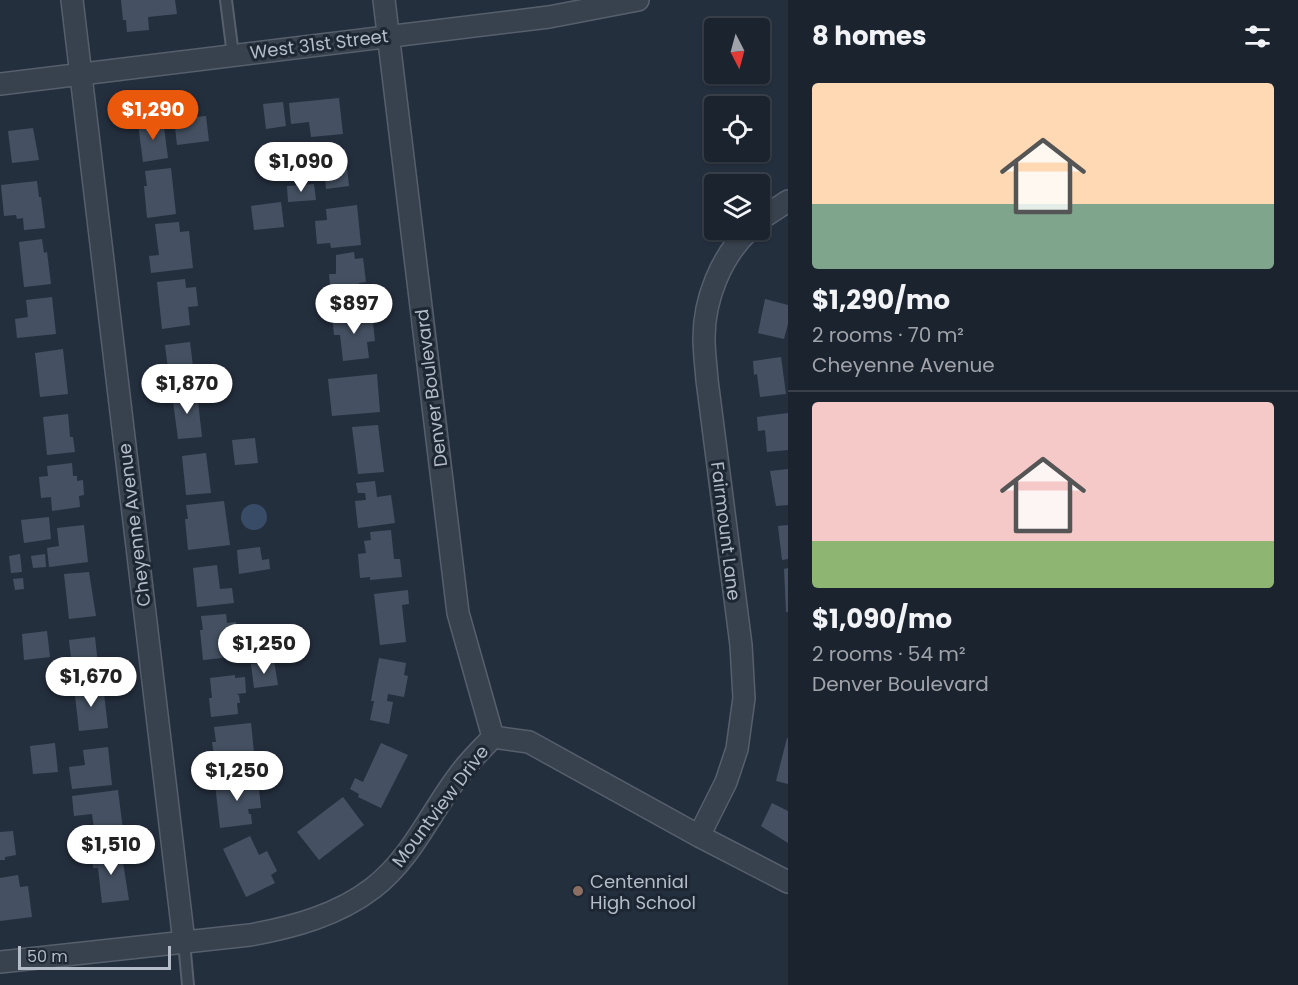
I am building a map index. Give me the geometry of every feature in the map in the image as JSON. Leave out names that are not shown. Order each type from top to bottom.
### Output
[{"type":"street","name":"Cheyenne Avenue","points":[[72,0],[184,942]]},
{"type":"street","name":"Denver Boulevard","points":[[384,0],[458,613],[493,737]]},
{"type":"street","name":"West 31st Street","points":[[0,84],[549,17],[638,0]]},
{"type":"street","points":[[770,213],[788,201]]},
{"type":"street","name":"Fairmount Lane","points":[[699,836],[726,782],[736,749],[744,698],[741,645],[707,380],[704,330],[712,289],[726,259],[739,240]]},
{"type":"street","name":"Mountview Drive","points":[[0,962],[184,942],[286,928],[330,914],[373,888],[399,862],[421,835],[459,775],[493,737],[529,742],[699,836],[788,882]]},
{"type":"lane","points":[[226,0],[233,55]]},
{"type":"lane","points":[[184,942],[188,985]]},
{"type":"water","points":[[254,504],[263,508],[267,517],[263,526],[254,530],[245,526],[241,517],[245,508]]},
{"type":"building","points":[[121,0],[175,0],[177,14],[148,17],[149,30],[127,32]]},
{"type":"building","points":[[339,98],[343,134],[311,137],[309,122],[291,124],[289,103]]},
{"type":"building","points":[[283,102],[286,126],[266,129],[263,104]]},
{"type":"building","points":[[206,116],[209,141],[177,145],[174,119]]},
{"type":"building","points":[[163,120],[168,158],[143,162],[138,124]]},
{"type":"building","points":[[33,128],[39,160],[12,163],[8,131]]},
{"type":"building","points":[[345,149],[349,186],[326,189],[322,152]]},
{"type":"building","points":[[171,168],[176,214],[147,218],[145,171]]},
{"type":"building","points":[[37,181],[45,228],[24,230],[23,218],[17,219],[16,215],[4,216],[1,185]]},
{"type":"building","points":[[314,184],[316,200],[288,202],[287,186]]},
{"type":"building","points":[[281,202],[284,227],[254,230],[251,206]]},
{"type":"building","points":[[357,205],[361,245],[331,248],[330,243],[317,244],[315,221],[327,220],[326,209]]},
{"type":"building","points":[[179,222],[180,232],[189,231],[193,268],[151,273],[149,256],[159,255],[155,224]]},
{"type":"building","points":[[42,239],[44,253],[47,252],[51,284],[24,287],[19,242]]},
{"type":"building","points":[[354,252],[355,259],[363,258],[366,282],[359,283],[361,297],[339,299],[338,293],[331,294],[329,274],[336,274],[336,255]]},
{"type":"building","points":[[185,279],[186,288],[196,287],[198,306],[188,307],[190,325],[162,329],[157,282]]},
{"type":"building","points":[[52,297],[56,334],[17,338],[15,319],[28,317],[26,300]]},
{"type":"building","points":[[765,299],[788,305],[788,324],[784,339],[758,333]]},
{"type":"building","points":[[365,312],[366,323],[373,322],[375,341],[367,342],[369,358],[343,361],[340,335],[334,335],[332,316]]},
{"type":"building","points":[[190,342],[195,382],[170,385],[165,345]]},
{"type":"building","points":[[63,349],[68,394],[40,397],[35,353]]},
{"type":"building","points":[[781,357],[786,394],[760,397],[753,361]]},
{"type":"building","points":[[377,374],[380,412],[332,416],[328,379]]},
{"type":"building","points":[[197,392],[202,437],[178,439],[172,394]]},
{"type":"building","points":[[788,413],[788,450],[767,452],[765,430],[758,431],[757,417]]},
{"type":"building","points":[[68,414],[70,437],[73,437],[75,452],[47,455],[43,417]]},
{"type":"building","points":[[378,425],[384,472],[358,474],[352,427]]},
{"type":"building","points":[[255,438],[258,463],[235,465],[232,440]]},
{"type":"building","points":[[206,453],[211,493],[186,495],[182,456]]},
{"type":"building","points":[[72,463],[73,476],[77,476],[77,481],[83,480],[84,495],[79,496],[80,507],[52,511],[51,497],[41,498],[39,477],[48,476],[47,466]]},
{"type":"building","points":[[788,469],[788,505],[776,506],[770,471]]},
{"type":"building","points":[[375,481],[377,497],[391,495],[395,523],[358,528],[355,501],[366,500],[365,493],[358,493],[356,483]]},
{"type":"building","points":[[224,501],[230,545],[188,550],[186,505]]},
{"type":"building","points":[[49,517],[51,539],[24,543],[21,520]]},
{"type":"building","points":[[84,525],[88,562],[49,567],[47,548],[59,546],[57,528]]},
{"type":"building","points":[[788,525],[788,559],[782,560],[778,526]]},
{"type":"building","points":[[391,530],[394,559],[400,559],[402,577],[370,580],[370,577],[360,578],[358,554],[366,553],[364,541],[371,540],[370,532]]},
{"type":"building","points":[[260,547],[262,560],[269,559],[270,569],[239,574],[237,550]]},
{"type":"building","points":[[20,554],[22,572],[11,573],[9,556]]},
{"type":"building","points":[[45,554],[46,567],[33,568],[31,556]]},
{"type":"building","points":[[217,565],[220,589],[232,588],[234,603],[197,607],[193,568]]},
{"type":"building","points":[[788,568],[788,612],[786,612],[784,569]]},
{"type":"building","points":[[89,572],[96,616],[69,619],[64,574]]},
{"type":"building","points":[[23,578],[24,589],[15,590],[13,579]]},
{"type":"building","points":[[408,590],[409,604],[402,605],[406,642],[380,645],[374,594]]},
{"type":"building","points":[[226,614],[227,623],[236,622],[238,640],[229,641],[231,657],[203,660],[201,616]]},
{"type":"building","points":[[47,631],[50,657],[24,660],[22,634]]},
{"type":"building","points":[[95,637],[99,674],[73,677],[69,640]]},
{"type":"building","points":[[379,658],[406,663],[404,675],[408,676],[404,697],[388,694],[387,701],[393,702],[389,724],[370,720]]},
{"type":"building","points":[[274,661],[278,685],[254,688],[251,664]]},
{"type":"building","points":[[235,675],[235,678],[245,677],[246,693],[236,694],[239,695],[240,703],[237,703],[238,714],[211,717],[210,678]]},
{"type":"building","points":[[103,684],[108,728],[79,731],[74,687]]},
{"type":"building","points":[[251,723],[254,752],[241,753],[242,769],[216,772],[212,742],[216,742],[214,727]]},
{"type":"building","points":[[788,738],[788,784],[776,781]]},
{"type":"building","points":[[55,743],[58,772],[33,774],[30,746]]},
{"type":"building","points":[[381,743],[408,755],[381,808],[358,797],[359,794],[350,789],[355,778],[363,782]]},
{"type":"building","points":[[108,747],[112,785],[72,789],[69,767],[85,765],[83,750]]},
{"type":"building","points":[[258,779],[261,808],[248,809],[252,824],[220,828],[215,784]]},
{"type":"building","points":[[118,790],[124,838],[96,842],[92,814],[74,816],[72,796]]},
{"type":"building","points":[[343,797],[364,825],[319,860],[297,832]]},
{"type":"building","points":[[772,803],[788,811],[788,843],[761,826]]},
{"type":"building","points":[[13,831],[16,855],[0,860],[0,832]]},
{"type":"building","points":[[250,836],[259,855],[267,851],[277,871],[271,875],[275,883],[246,897],[223,849]]},
{"type":"building","points":[[121,850],[129,900],[102,903],[98,868],[93,868],[92,854]]},
{"type":"building","points":[[18,875],[20,887],[28,886],[32,917],[0,921],[0,878]]},
{"type":"place","name":"Centennial High School","points":[[578,891]]}]
